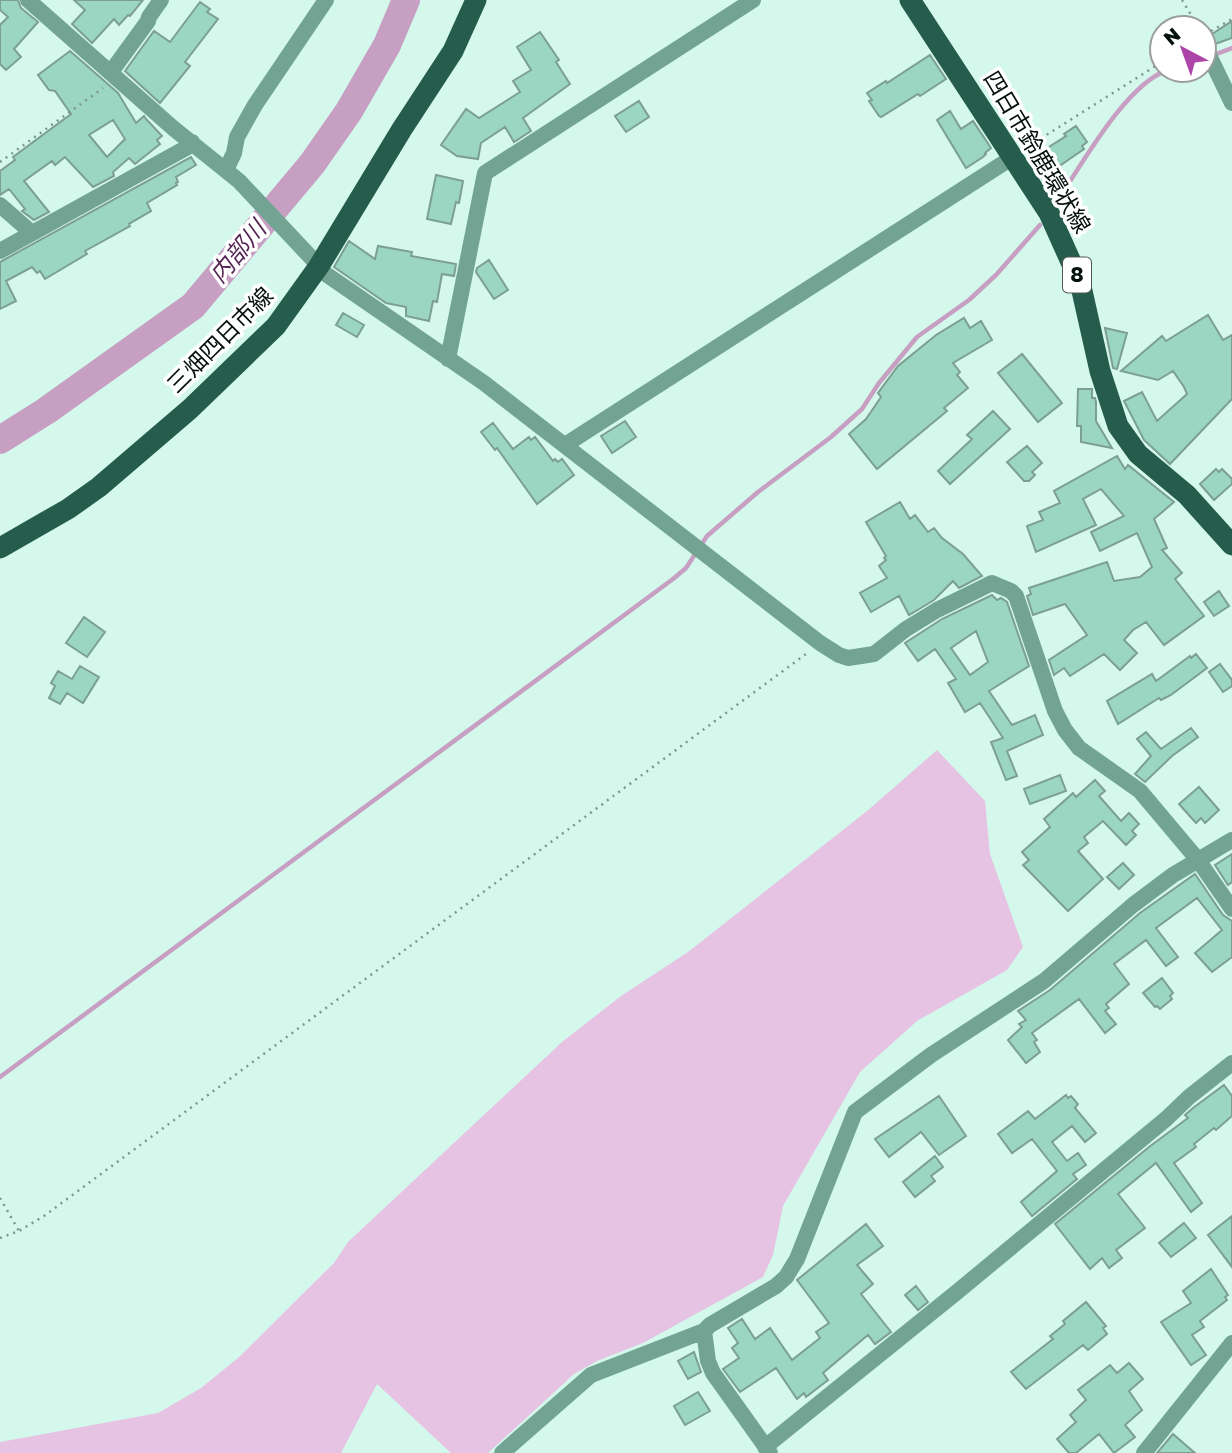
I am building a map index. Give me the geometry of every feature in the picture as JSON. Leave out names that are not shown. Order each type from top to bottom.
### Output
[{"type":"main road","name":"三畑四日市線","points":[[0,548],[68,509],[99,487],[190,409],[276,326],[318,267],[453,51],[476,0]]},
{"type":"main road","name":"四日市鈴鹿環状線","points":[[910,0],[1054,222],[1080,282],[1100,371],[1118,426],[1138,454],[1187,495],[1232,545]]},
{"type":"street","points":[[29,0],[239,181],[318,267],[484,383],[820,643],[848,658],[867,656],[874,654],[906,629],[937,610],[992,583],[1012,592],[1016,596],[1055,711],[1065,730],[1079,748],[1140,791],[1198,860],[1232,909]]},
{"type":"street","points":[[114,75],[160,0]]},
{"type":"street","points":[[226,170],[234,153],[237,137],[255,105],[326,0]]},
{"type":"street","points":[[448,359],[485,173],[753,0]]},
{"type":"street","points":[[1218,72],[1232,103]]},
{"type":"street","points":[[0,251],[186,148],[192,142]]},
{"type":"street","points":[[565,445],[1013,157]]},
{"type":"street","points":[[0,205],[32,233]]},
{"type":"street","points":[[502,1453],[591,1375],[704,1331],[776,1286],[786,1277],[797,1259],[855,1112],[931,1055],[1044,981],[1154,888],[1232,840]]},
{"type":"street","points":[[704,1331],[708,1362],[713,1373],[767,1450],[1232,1063]]},
{"type":"street","points":[[1144,1453],[1232,1343]]},
{"type":"path","points":[[1218,35],[1232,19]]},
{"type":"path","points":[[1013,157],[1148,71]]},
{"type":"path","points":[[0,162],[114,75]]},
{"type":"path","points":[[0,1238],[19,1231],[44,1216],[820,643]]},
{"type":"path","points":[[0,1198],[19,1231]]},
{"type":"shaded area","points":[[937,750],[985,801],[990,854],[1023,947],[1007,970],[917,1021],[860,1072],[783,1206],[773,1255],[763,1277],[643,1343],[597,1361],[574,1374],[488,1453],[451,1453],[377,1384],[341,1453],[0,1453],[0,1442],[158,1413],[201,1388],[238,1358],[334,1263],[348,1242],[562,1042],[621,996],[688,952],[867,811]]},
{"type":"building","points":[[0,0],[18,0],[21,8],[38,22],[14,49],[21,57],[6,70],[0,64],[0,25],[8,17],[0,10]]},
{"type":"building","points":[[74,0],[143,0],[119,25],[114,19],[92,43],[72,24],[85,10]]},
{"type":"building","points":[[200,2],[210,9],[207,12],[218,19],[185,62],[190,66],[160,103],[125,71],[154,31],[170,42]]},
{"type":"building","points":[[1232,21],[1232,38],[1218,43],[1218,30]]},
{"type":"building","points":[[540,32],[559,60],[556,62],[570,84],[523,118],[531,131],[514,142],[505,127],[481,143],[478,159],[457,156],[441,145],[466,109],[479,118],[520,92],[513,81],[531,70],[517,47]]},
{"type":"building","points":[[70,51],[118,93],[136,123],[144,116],[162,136],[157,140],[160,144],[135,164],[129,158],[113,172],[114,176],[93,187],[65,157],[55,165],[52,161],[24,181],[49,212],[34,220],[22,211],[25,209],[9,189],[0,195],[0,171],[15,160],[13,157],[71,114],[55,91],[49,90],[38,75]],"holes":[[[113,120],[125,139],[107,157],[89,135]]]},
{"type":"building","points":[[930,55],[946,79],[920,96],[918,94],[879,116],[867,93]]},
{"type":"building","points":[[639,101],[649,117],[626,132],[615,116]]},
{"type":"building","points":[[950,111],[961,129],[973,121],[991,148],[966,168],[937,120]]},
{"type":"building","points":[[1076,126],[1087,142],[1082,146],[1084,149],[1042,178],[1030,159],[1066,136],[1064,134]]},
{"type":"building","points":[[191,157],[196,165],[176,177],[177,185],[147,203],[151,211],[129,224],[130,226],[85,251],[87,254],[45,279],[40,271],[37,273],[32,267],[6,281],[16,301],[0,309],[0,262]]},
{"type":"building","points":[[436,175],[463,181],[451,224],[427,219]]},
{"type":"building","points":[[349,241],[375,259],[378,246],[412,252],[411,256],[456,264],[454,276],[442,274],[437,302],[433,301],[429,321],[406,316],[406,307],[386,303],[334,267]]},
{"type":"building","points":[[489,260],[508,290],[494,299],[476,272],[477,268]]},
{"type":"building","points":[[343,313],[364,325],[357,337],[336,325]]},
{"type":"building","points":[[1208,315],[1223,340],[1232,335],[1232,399],[1170,464],[1144,440],[1124,401],[1142,392],[1157,421],[1187,394],[1184,387],[1173,371],[1158,380],[1121,371],[1162,336],[1166,341]]},
{"type":"building","points":[[964,318],[970,328],[981,321],[992,340],[953,363],[960,372],[957,375],[968,388],[944,408],[947,411],[877,469],[849,434],[866,419],[881,397],[878,393],[898,366],[936,335]]},
{"type":"building","points":[[1105,328],[1127,333],[1117,369],[1113,368]]},
{"type":"building","points":[[1022,354],[1062,403],[1038,422],[998,373]]},
{"type":"building","points":[[1078,389],[1092,389],[1092,398],[1095,398],[1096,402],[1096,421],[1112,448],[1081,442],[1081,426],[1077,426]]},
{"type":"building","points":[[993,411],[1010,429],[950,484],[938,471],[972,439],[967,435]]},
{"type":"building","points":[[625,421],[636,437],[612,453],[601,436]]},
{"type":"building","points":[[493,423],[513,449],[529,437],[531,440],[535,437],[553,461],[562,459],[574,475],[537,504],[497,448],[495,450],[481,432]]},
{"type":"building","points":[[1027,446],[1042,463],[1032,472],[1035,475],[1029,481],[1024,481],[1007,462]]},
{"type":"building","points":[[1117,456],[1125,469],[1128,465],[1174,502],[1154,519],[1167,548],[1162,550],[1182,573],[1175,579],[1204,616],[1164,645],[1146,622],[1133,630],[1124,640],[1137,653],[1120,670],[1104,654],[1070,676],[1064,668],[1054,675],[1049,660],[1087,635],[1065,604],[1033,615],[1027,596],[1031,594],[1029,588],[1107,562],[1114,581],[1140,577],[1152,567],[1137,533],[1100,551],[1091,532],[1124,516],[1101,489],[1083,499],[1096,525],[1036,552],[1027,526],[1043,520],[1039,512],[1060,503],[1054,491]]},
{"type":"building","points":[[1216,469],[1219,472],[1222,469],[1232,479],[1232,484],[1214,500],[1200,484]]},
{"type":"building","points":[[900,502],[910,519],[915,515],[928,532],[934,528],[942,538],[963,554],[982,576],[959,588],[953,581],[934,600],[909,615],[899,596],[871,612],[860,593],[887,578],[879,566],[886,560],[886,556],[866,522]]},
{"type":"building","points":[[1219,591],[1229,606],[1214,616],[1204,602]]},
{"type":"building","points":[[992,595],[997,600],[1001,598],[1007,602],[1029,666],[989,691],[1012,725],[1035,715],[1043,735],[1007,751],[1017,776],[1006,780],[991,742],[1003,738],[980,703],[965,712],[948,683],[956,679],[935,649],[918,661],[905,643],[942,619]],"holes":[[[976,631],[988,662],[970,675],[951,648]]]},
{"type":"building","points":[[84,617],[105,632],[87,657],[66,643]]},
{"type":"building","points":[[1196,654],[1207,668],[1171,695],[1161,700],[1159,698],[1118,724],[1107,701],[1152,674],[1156,681]]},
{"type":"building","points":[[1220,664],[1232,680],[1232,686],[1223,692],[1209,672]]},
{"type":"building","points":[[80,666],[99,677],[83,703],[67,693],[60,704],[49,698],[55,686],[51,683],[58,671],[72,679]]},
{"type":"building","points":[[1191,728],[1198,737],[1172,756],[1145,782],[1135,774],[1151,756],[1137,739],[1146,732],[1161,749]]},
{"type":"building","points":[[1060,775],[1066,791],[1030,804],[1024,789]]},
{"type":"building","points":[[1095,780],[1105,791],[1099,796],[1121,821],[1129,813],[1139,824],[1132,831],[1136,835],[1126,845],[1103,821],[1084,837],[1088,843],[1078,851],[1103,879],[1068,911],[1023,865],[1029,860],[1022,852],[1050,827],[1044,819],[1073,793],[1076,797]]},
{"type":"building","points":[[1199,787],[1219,810],[1205,823],[1201,818],[1196,823],[1179,804]]},
{"type":"building","points":[[1232,854],[1232,882],[1228,885],[1215,865]]},
{"type":"building","points":[[1123,863],[1134,875],[1119,889],[1107,877]]},
{"type":"building","points":[[1195,874],[1223,915],[1232,921],[1232,957],[1212,972],[1195,953],[1222,930],[1197,898],[1156,928],[1178,957],[1166,966],[1146,940],[1114,964],[1129,984],[1106,1004],[1109,1008],[1105,1011],[1116,1024],[1105,1033],[1079,999],[1032,1033],[1040,1052],[1026,1063],[1008,1040],[1022,1027],[1019,1024],[1026,1020],[1018,1011],[1050,990],[1140,913]]},
{"type":"building","points":[[1162,978],[1173,993],[1170,996],[1172,999],[1160,1009],[1143,993]]},
{"type":"building","points":[[1224,1085],[1232,1096],[1232,1116],[1194,1144],[1196,1147],[1174,1163],[1202,1203],[1191,1212],[1156,1163],[1118,1194],[1145,1228],[1116,1250],[1122,1258],[1109,1268],[1102,1258],[1090,1269],[1055,1224],[1188,1118],[1185,1115]]},
{"type":"building","points":[[1066,1095],[1068,1098],[1071,1096],[1078,1104],[1075,1108],[1096,1133],[1085,1142],[1072,1126],[1052,1142],[1067,1161],[1078,1153],[1086,1165],[1073,1174],[1077,1179],[1032,1216],[1021,1202],[1057,1171],[1032,1139],[1012,1153],[998,1134],[1028,1111],[1035,1119]]},
{"type":"building","points":[[939,1096],[966,1136],[939,1155],[921,1132],[889,1157],[875,1139]]},
{"type":"building","points":[[935,1156],[943,1167],[931,1176],[935,1181],[915,1197],[903,1182]]},
{"type":"building","points":[[1232,1216],[1232,1267],[1208,1235]]},
{"type":"building","points":[[1184,1223],[1196,1238],[1171,1257],[1159,1243]]},
{"type":"building","points":[[866,1224],[883,1246],[857,1265],[873,1284],[861,1294],[891,1332],[875,1344],[868,1335],[823,1373],[828,1380],[806,1397],[804,1393],[797,1399],[776,1368],[740,1392],[723,1369],[739,1358],[732,1348],[738,1343],[728,1328],[742,1319],[755,1339],[770,1328],[792,1360],[820,1338],[816,1332],[829,1323],[797,1280]]},
{"type":"building","points":[[1211,1269],[1228,1295],[1225,1297],[1227,1300],[1200,1321],[1204,1327],[1192,1335],[1206,1355],[1191,1365],[1161,1322],[1191,1303],[1183,1291]]},
{"type":"building","points":[[916,1286],[928,1302],[918,1310],[905,1295]]},
{"type":"building","points":[[1086,1302],[1106,1326],[1103,1328],[1107,1334],[1088,1350],[1083,1345],[1026,1389],[1011,1372],[1053,1339],[1050,1336],[1065,1324],[1063,1321]]},
{"type":"building","points":[[694,1352],[701,1372],[688,1379],[678,1361]]},
{"type":"building","points":[[1129,1363],[1143,1379],[1129,1391],[1142,1410],[1125,1425],[1135,1437],[1114,1453],[1099,1434],[1076,1453],[1069,1453],[1057,1439],[1076,1422],[1070,1415],[1086,1400],[1078,1390],[1110,1365],[1117,1373]]},
{"type":"building","points":[[698,1392],[710,1411],[685,1425],[674,1406]]},
{"type":"building","points":[[1173,1434],[1195,1453],[1157,1453]]},
{"type":"waterway","name":"内部川","points":[[0,440],[46,411],[193,306],[312,164],[349,111],[387,45],[406,0]]},
{"type":"waterway","points":[[1218,53],[1232,48]]},
{"type":"waterway","points":[[1058,200],[1107,126],[1148,81]]},
{"type":"waterway","points":[[0,1077],[673,579],[686,568],[707,536],[862,409],[879,383],[917,337],[969,300],[996,275],[1040,225]]}]
